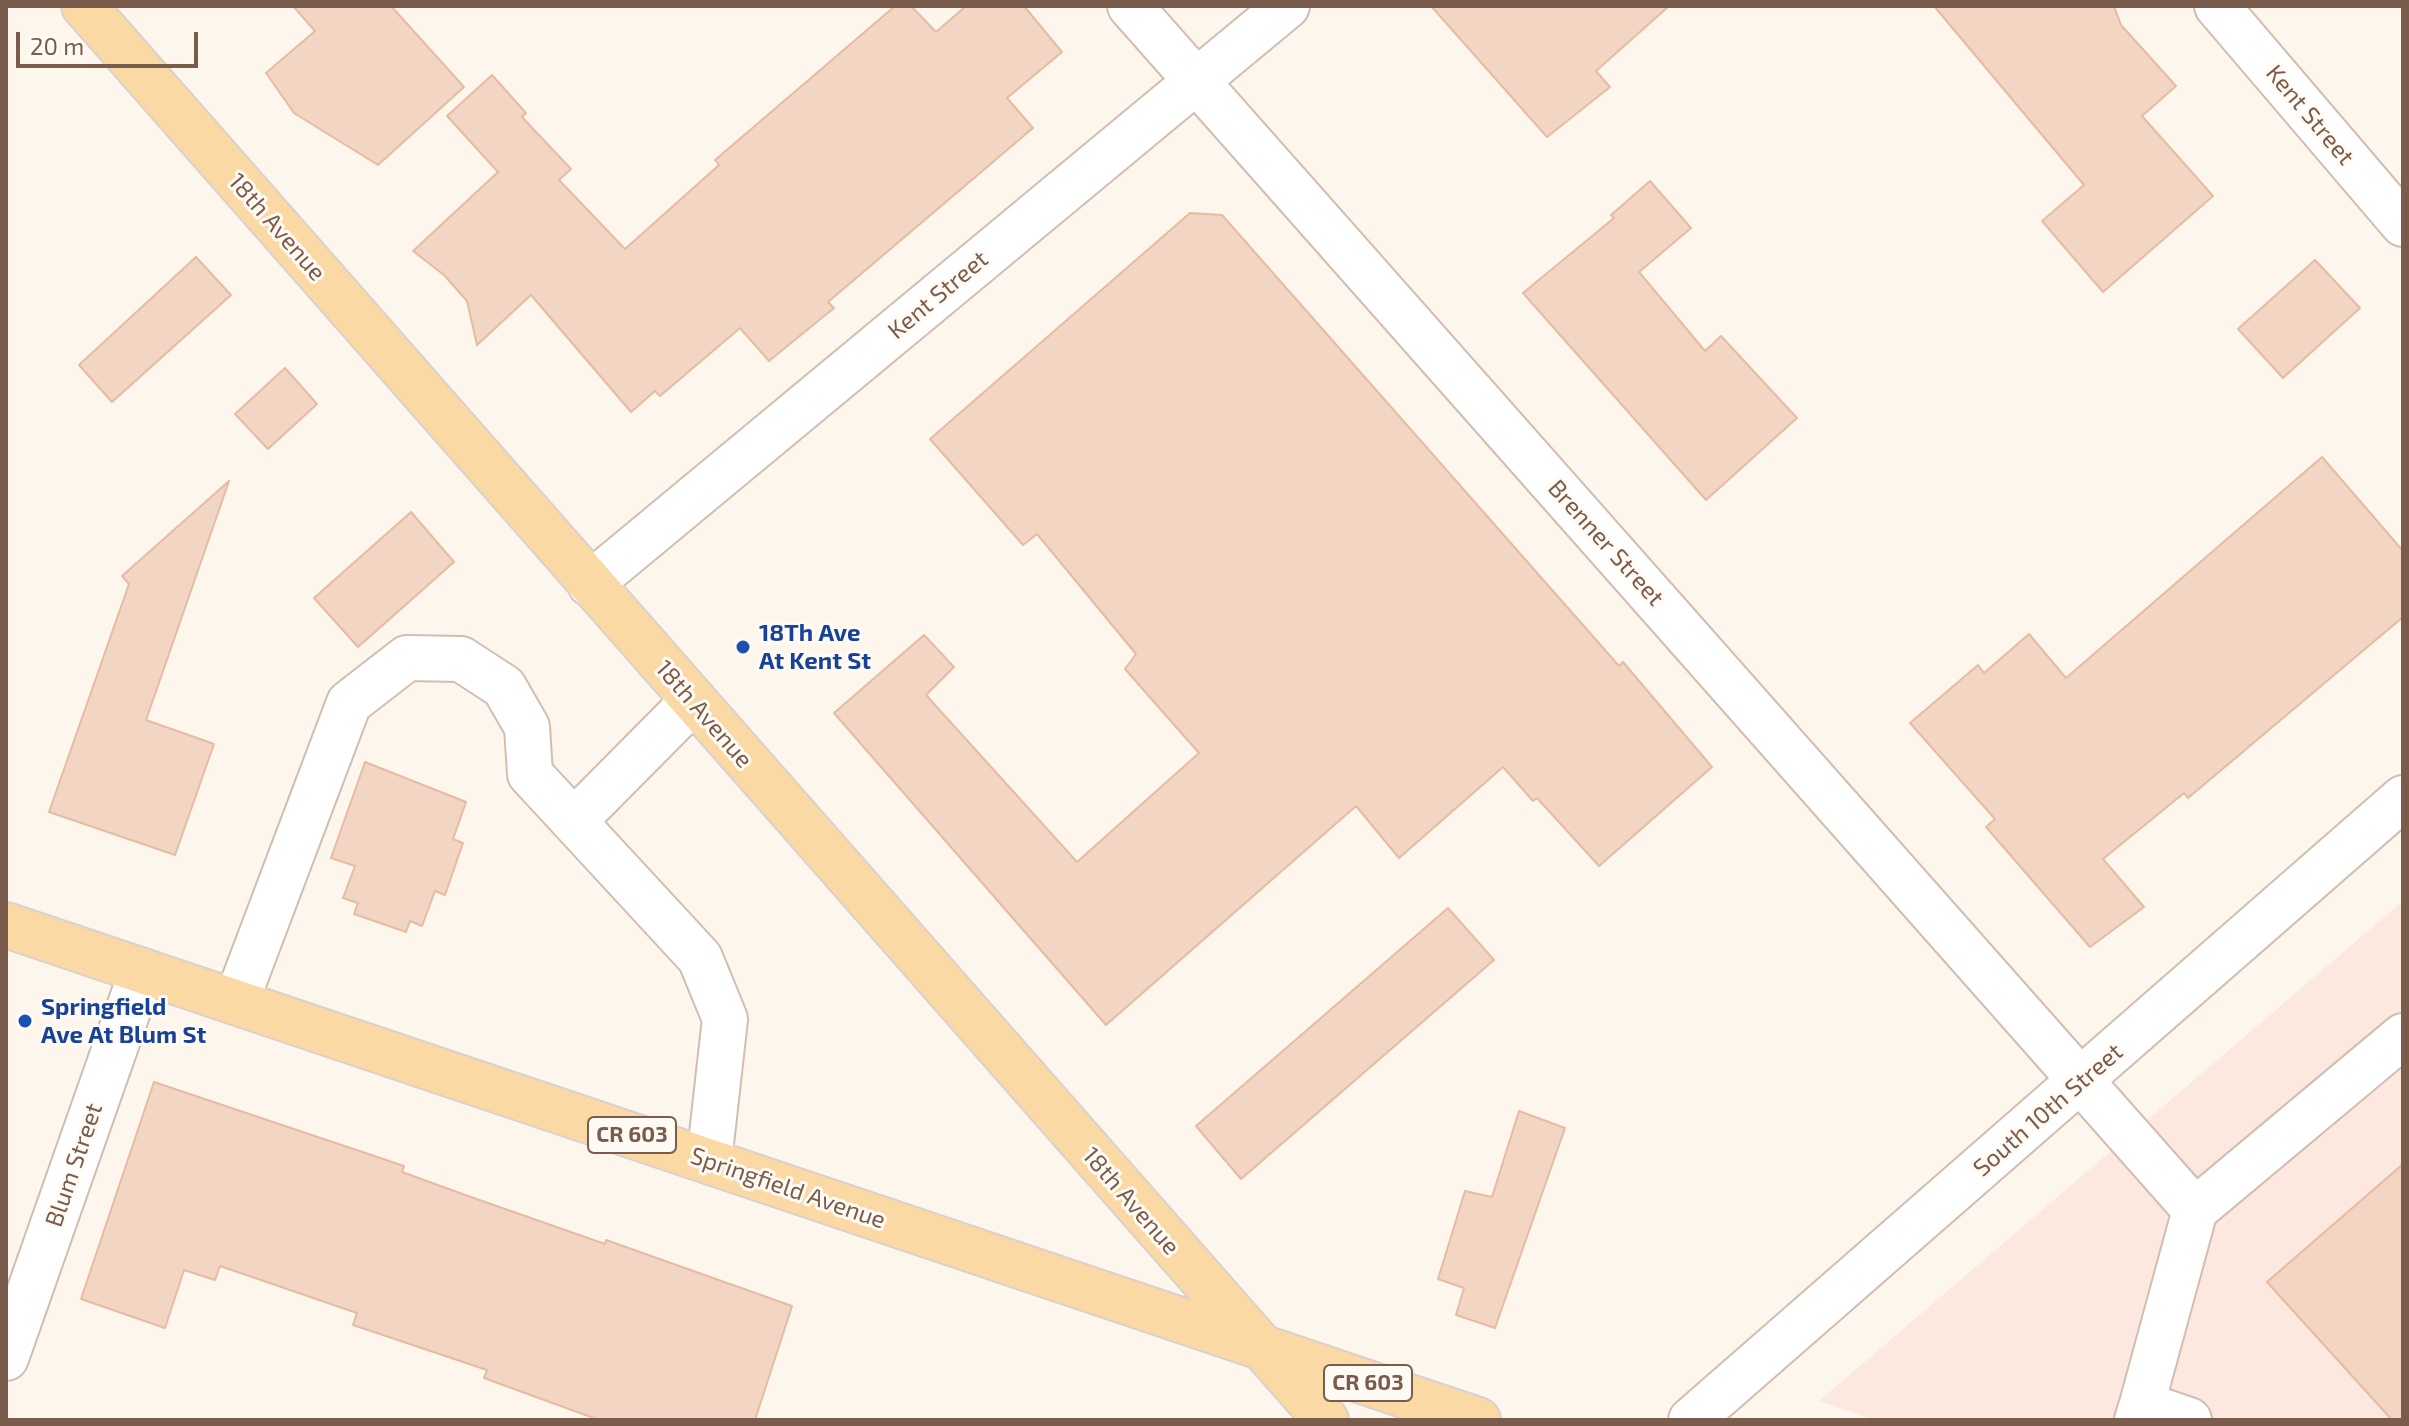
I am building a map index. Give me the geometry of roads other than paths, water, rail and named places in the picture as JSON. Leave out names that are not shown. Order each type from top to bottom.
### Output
[{"type":"main road","name":"18th Avenue","points":[[84,6],[1326,1420]]},
{"type":"main road","name":"Springfield Avenue","points":[[6,925],[1478,1420]]},
{"type":"street","name":"Brenner Street","points":[[1130,6],[2195,1210]]},
{"type":"street","name":"Kent Street","points":[[590,584],[1287,6]]},
{"type":"street","name":"Kent Street","points":[[2217,6],[2403,224]]},
{"type":"street","points":[[236,1002],[349,703],[407,658],[461,659],[504,687],[527,727],[530,774],[700,958],[725,1019],[709,1161]]},
{"type":"street","points":[[574,821],[693,701]]},
{"type":"street","name":"South 10th Street","points":[[1691,1420],[2403,798]]},
{"type":"street","name":"Blum Street","points":[[6,1358],[142,971]]},
{"type":"street","points":[[2189,1420],[2139,1412],[2195,1210],[2403,1036]]},
{"type":"place","name":"18Th Ave At Kent St","points":[[743,647]]},
{"type":"place","name":"Springfield Ave At Blum St","points":[[25,1021]]}]
